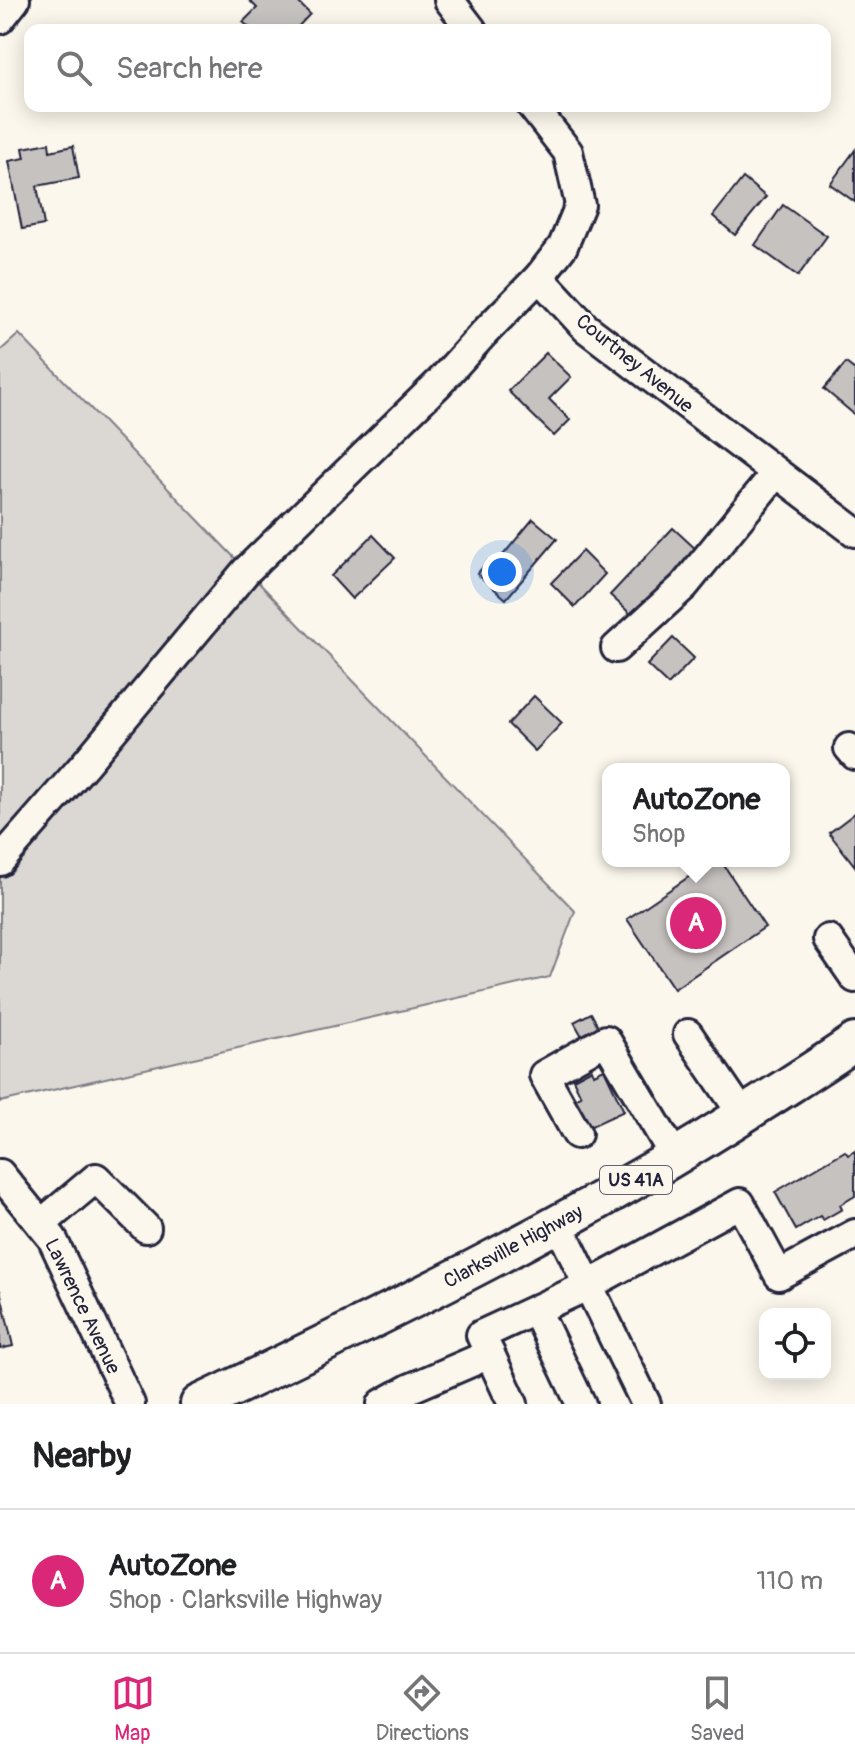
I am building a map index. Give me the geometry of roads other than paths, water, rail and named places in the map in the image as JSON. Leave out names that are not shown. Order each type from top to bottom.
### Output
[{"type":"main road","name":"Clarksville Highway","points":[[199,1404],[412,1300],[558,1223],[675,1157],[853,1045]]},
{"type":"street","points":[[0,19],[15,0]]},
{"type":"street","points":[[449,0],[467,24]]},
{"type":"street","points":[[0,861],[246,571],[439,383],[539,277],[563,246],[580,205],[568,152],[537,112]]},
{"type":"street","name":"Courtney Avenue","points":[[539,277],[586,328],[855,532]]},
{"type":"street","points":[[616,648],[684,586],[776,473]]},
{"type":"street","points":[[828,939],[855,978]]},
{"type":"street","points":[[688,1034],[743,1115]]},
{"type":"street","points":[[577,1134],[544,1075],[606,1040],[675,1157]]},
{"type":"street","name":"Lawrence Avenue","points":[[0,1174],[52,1238],[130,1404]]},
{"type":"street","points":[[41,1224],[96,1178],[146,1228]]},
{"type":"street","points":[[382,1404],[485,1344],[536,1310],[587,1286],[740,1203],[779,1275],[855,1234]]},
{"type":"street","points":[[558,1223],[646,1404]]},
{"type":"street","points":[[536,1310],[581,1404]]},
{"type":"street","points":[[485,1344],[513,1404]]},
{"type":"place","name":"AutoZone","points":[[696,923]]}]
